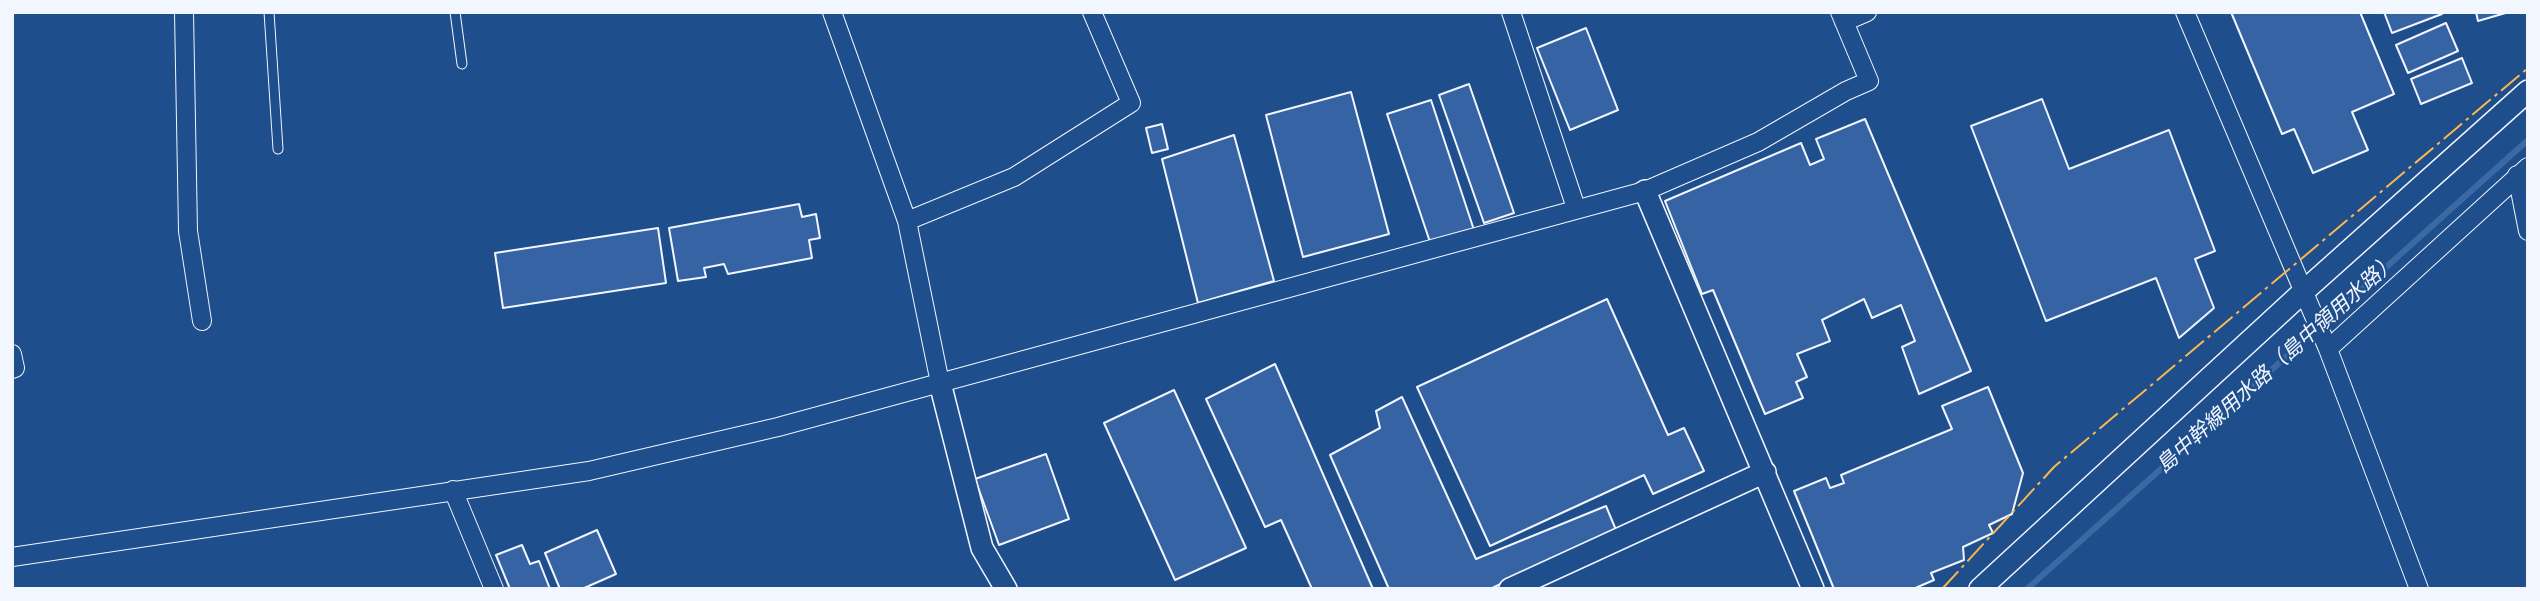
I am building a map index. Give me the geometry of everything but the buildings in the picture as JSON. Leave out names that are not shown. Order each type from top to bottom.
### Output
[{"type":"street","points":[[184,12],[188,231],[202,321]]},
{"type":"street","points":[[832,12],[907,221],[940,383],[982,548],[1006,589]]},
{"type":"street","points":[[907,221],[1014,177],[1131,103],[1092,12]]},
{"type":"street","points":[[1511,12],[1576,208]]},
{"type":"street","points":[[12,557],[589,471],[778,428],[1645,191],[1758,142],[1846,91],[1869,81],[1842,17],[1867,12]]},
{"type":"street","points":[[2186,12],[2328,349],[2419,589]]},
{"type":"street","points":[[1980,589],[2303,292],[2528,91]]},
{"type":"street","points":[[2328,349],[2522,171]]},
{"type":"street","points":[[2522,171],[2528,231]]},
{"type":"street","points":[[1645,191],[1813,589]]},
{"type":"street","points":[[12,354],[15,368],[12,369]]},
{"type":"street","points":[[1510,589],[1765,472]]},
{"type":"street","points":[[453,490],[494,589]]},
{"type":"lane","points":[[269,12],[278,149]]},
{"type":"lane","points":[[455,12],[462,64]]},
{"type":"waterway","name":"島中幹線用水路（島中領用水路）","points":[[2027,589],[2528,140]]},
{"type":"power","points":[[1942,589],[2054,467],[2528,68]]}]
